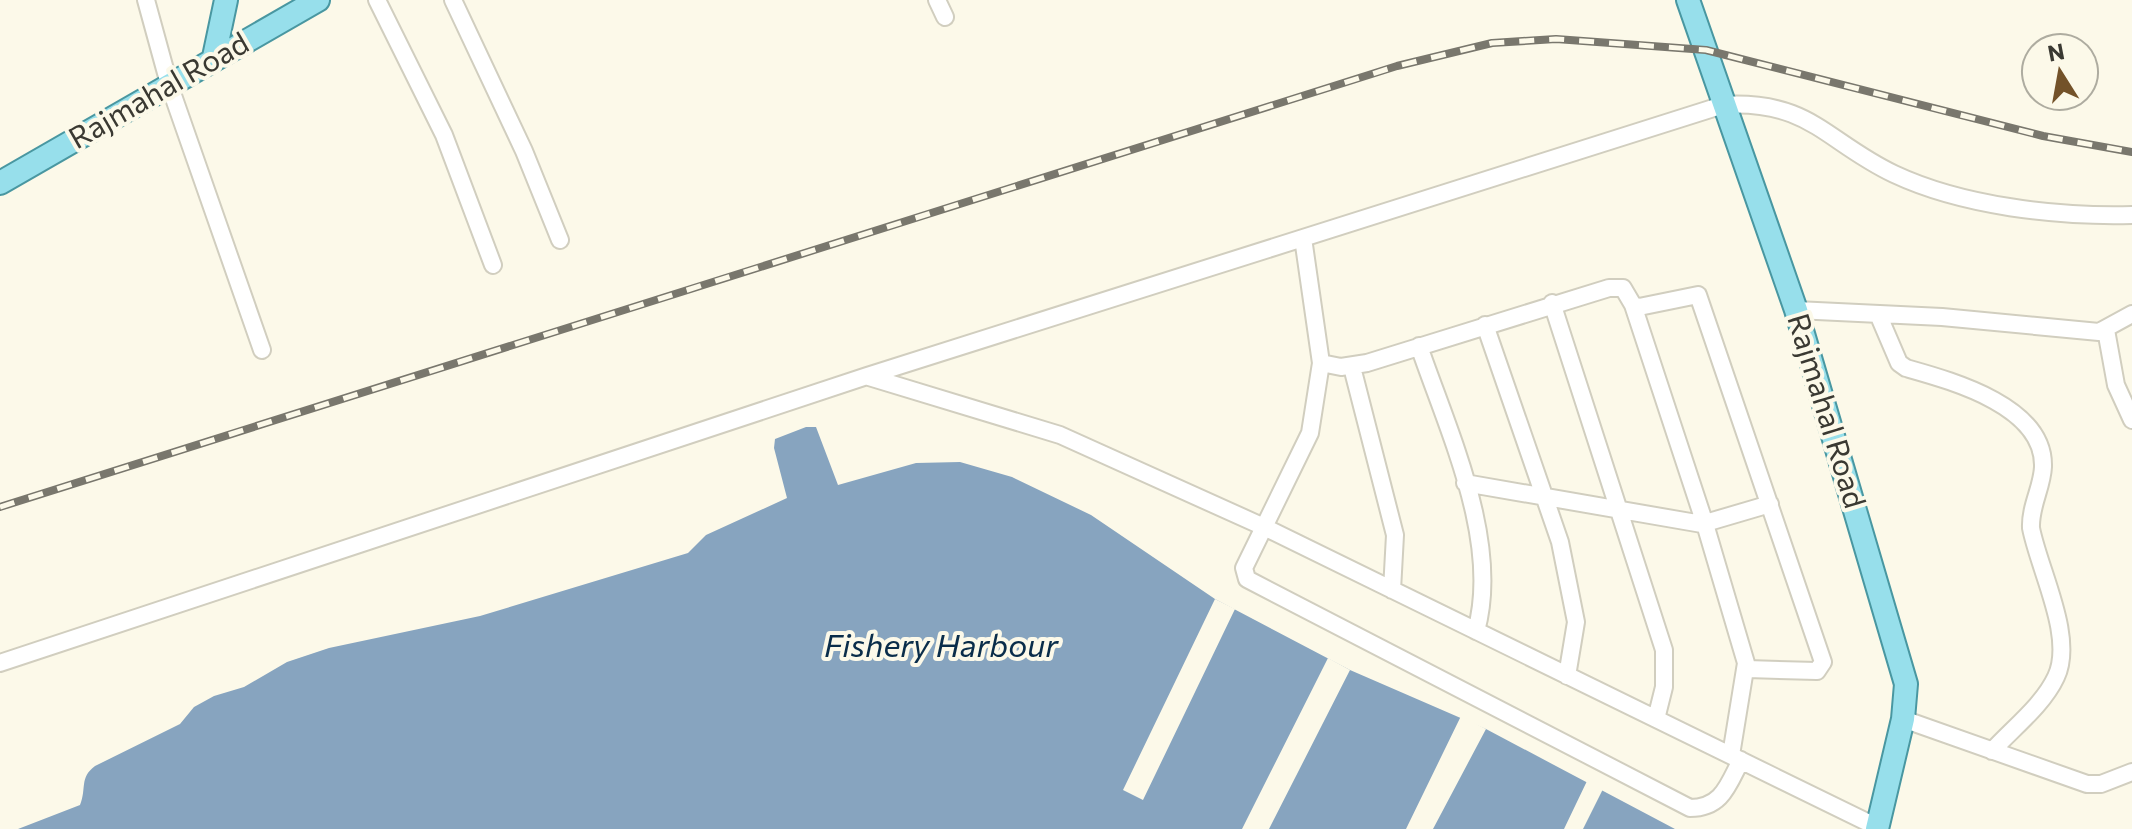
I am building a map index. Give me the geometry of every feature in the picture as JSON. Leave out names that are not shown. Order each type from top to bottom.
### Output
[{"type":"main road","points":[[214,57],[226,0]]},
{"type":"main road","name":"Rajmahal Road","points":[[0,183],[214,57],[318,0]]},
{"type":"main road","name":"Rajmahal Road","points":[[1688,0],[1796,310],[1906,684],[1903,719],[1877,828]]},
{"type":"street","points":[[146,0],[169,84],[262,350]]},
{"type":"street","points":[[377,0],[444,135],[493,265]]},
{"type":"street","points":[[453,0],[524,151],[560,240]]},
{"type":"street","points":[[937,0],[945,17]]},
{"type":"street","points":[[0,663],[867,376],[1723,105],[1759,103],[1788,110],[1891,173],[1927,187],[2034,211],[2132,215]]},
{"type":"street","points":[[1303,238],[1321,363],[1310,433],[1244,568],[1247,579],[1690,808],[1710,806],[1721,799],[1736,758],[1747,669],[1705,524],[1633,305],[1623,288],[1617,286],[1552,303],[1352,367],[1321,363]]},
{"type":"street","points":[[1633,305],[1645,307],[1693,293],[1701,299],[1823,662],[1817,671],[1747,669]]},
{"type":"street","points":[[1552,303],[1664,650],[1664,687],[1656,719]]},
{"type":"street","points":[[1796,310],[2080,332],[2106,330],[2132,314]]},
{"type":"street","points":[[1878,314],[1893,352],[1906,368],[1989,398],[2022,417],[2039,444],[2043,467],[2031,512],[2031,528],[2061,634],[2061,661],[2047,691],[1992,751]]},
{"type":"street","points":[[1485,325],[1548,500],[1575,607],[1575,637],[1567,676]]},
{"type":"street","points":[[2106,330],[2116,385],[2132,420]]},
{"type":"street","points":[[1419,346],[1465,483],[1484,574],[1482,609],[1476,631]]},
{"type":"street","points":[[1352,367],[1395,535],[1392,590]]},
{"type":"street","points":[[867,376],[1060,435],[1264,527],[1877,828]]},
{"type":"street","points":[[1465,483],[1548,500],[1705,524],[1770,504]]},
{"type":"street","points":[[1903,719],[2087,784],[2101,784],[2132,772]]},
{"type":"water","name":"Fishery Harbour","points":[[806,427],[816,427],[838,485],[916,463],[960,462],[1012,477],[1091,515],[1215,599],[1350,670],[1486,729],[1675,829],[18,829],[80,805],[85,779],[95,766],[180,724],[194,707],[214,696],[244,687],[287,662],[329,648],[480,616],[688,553],[706,535],[787,498],[774,448],[775,439]]},
{"type":"pier","points":[[1215,599],[1235,609],[1143,800],[1123,790]]},
{"type":"pier","points":[[1328,658],[1350,670],[1269,829],[1242,829]]},
{"type":"pier","points":[[1461,716],[1486,729],[1433,829],[1406,829]]},
{"type":"pier","points":[[1587,781],[1603,789],[1583,829],[1564,829]]},
{"type":"railway","points":[[0,507],[1397,66],[1492,43],[1556,39],[1706,50],[2043,136],[2132,152]]}]
